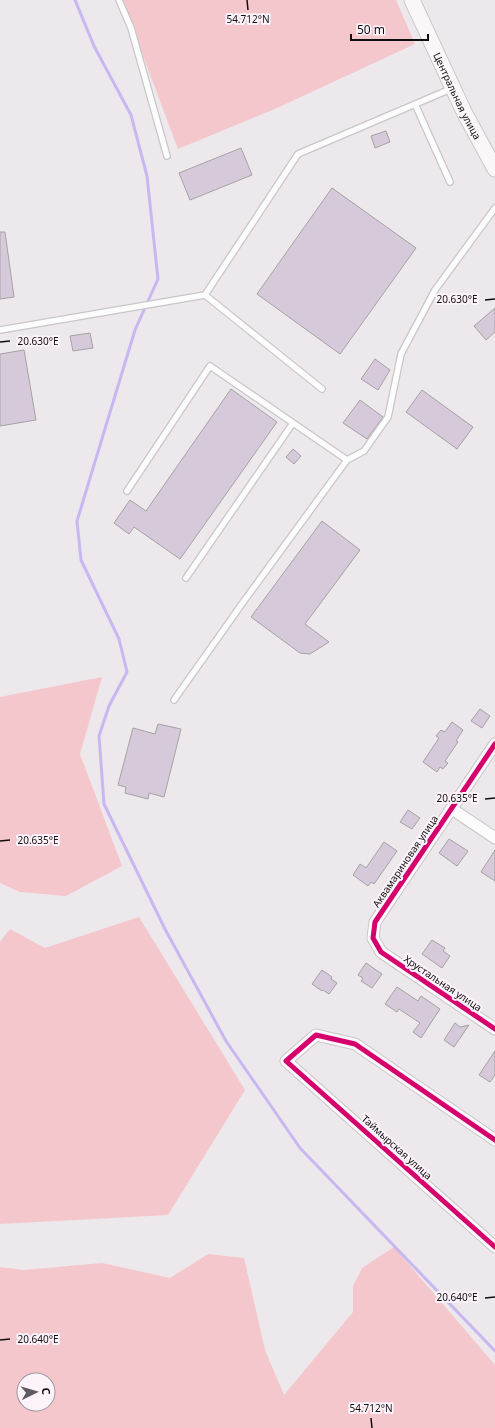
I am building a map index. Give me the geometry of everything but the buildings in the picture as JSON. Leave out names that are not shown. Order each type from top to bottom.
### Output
[{"type":"main road","name":"Центральная улица","points":[[412,0],[453,88],[495,169]]},
{"type":"street","name":"Аквамариновая улица","points":[[381,952],[373,938],[375,922],[495,744]]},
{"type":"street","points":[[452,809],[495,838]]},
{"type":"street","name":"Хрустальная улица","points":[[381,952],[495,1028]]},
{"type":"street","name":"Таймырская улица","points":[[495,1140],[355,1044],[316,1036],[286,1061],[495,1247]]},
{"type":"lane","points":[[119,0],[131,28],[168,156]]},
{"type":"lane","points":[[0,330],[205,295],[298,154],[453,88]]},
{"type":"lane","points":[[414,104],[450,182]]},
{"type":"lane","points":[[174,700],[347,460],[364,452],[388,417],[401,354],[435,290],[495,208]]},
{"type":"lane","points":[[205,295],[322,389]]},
{"type":"lane","points":[[127,491],[210,366],[347,460]]},
{"type":"lane","points":[[186,578],[293,423]]},
{"type":"shaded area","points":[[122,0],[396,0],[415,44],[277,108],[178,149]]},
{"type":"shaded area","points":[[102,677],[80,754],[122,866],[66,896],[20,892],[0,883],[0,697]]},
{"type":"shaded area","points":[[139,917],[245,1090],[168,1215],[0,1224],[0,942],[10,929],[45,948]]},
{"type":"shaded area","points":[[394,1247],[495,1365],[495,1428],[0,1428],[0,1267],[24,1270],[102,1263],[170,1278],[208,1254],[244,1258],[265,1350],[284,1395],[353,1312],[353,1286],[362,1268]]},
{"type":"waterway","points":[[75,0],[94,46],[131,115],[147,176],[158,279],[135,330],[77,521],[81,560],[119,639],[127,672],[109,706],[99,736],[104,804],[165,929],[226,1041],[300,1148],[495,1351]]},
{"type":"cycle path","points":[[495,744],[375,922],[373,938],[381,952],[495,1029]]},
{"type":"cycle path","points":[[495,1140],[355,1044],[316,1035],[286,1061],[495,1247]]}]
